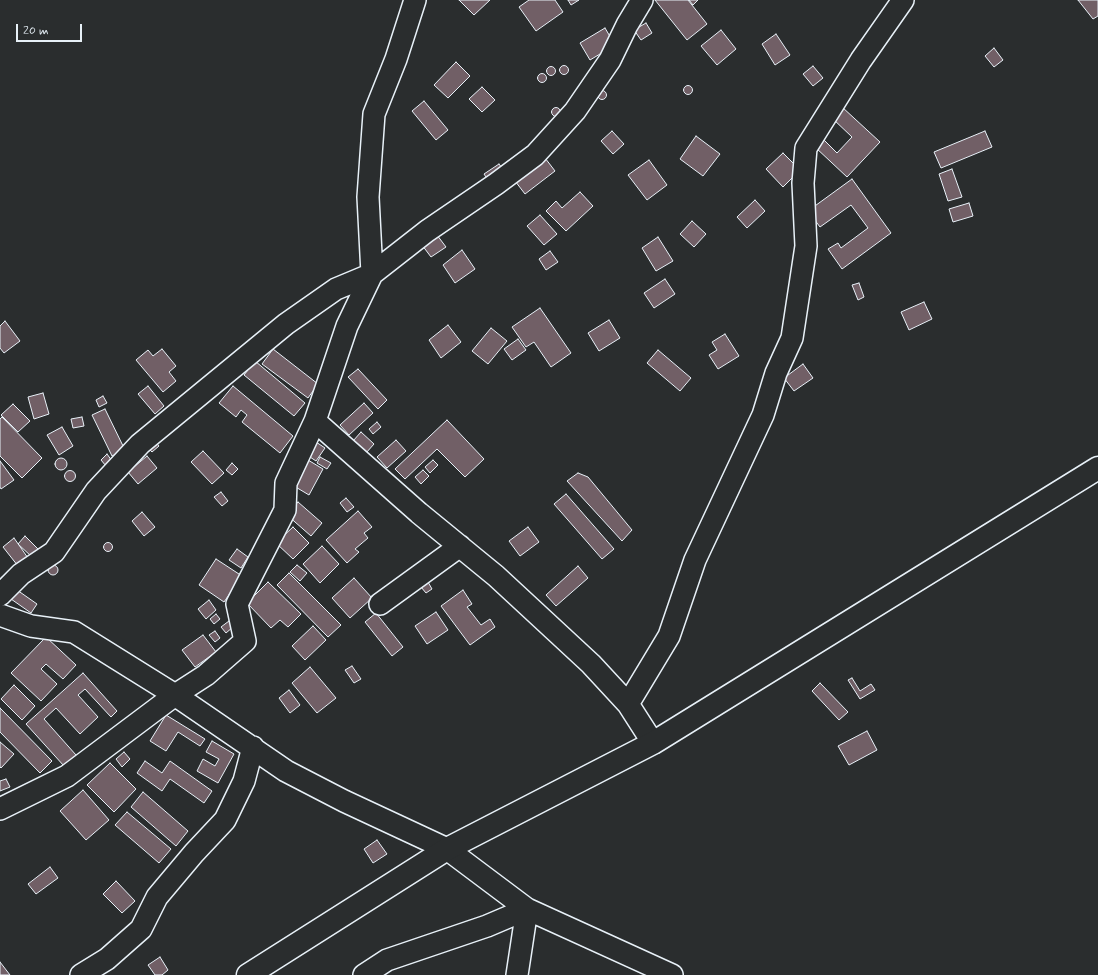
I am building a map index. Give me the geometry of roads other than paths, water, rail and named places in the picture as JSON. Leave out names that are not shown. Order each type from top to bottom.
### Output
[{"type":"main road","points":[[248,975],[447,849],[653,742],[1098,468]]},
{"type":"street","points":[[0,809],[67,776],[175,695],[206,675],[245,641],[237,604],[285,510],[286,483],[315,421],[347,326],[372,274],[368,197],[374,114],[396,59],[415,0]]},
{"type":"street","points":[[0,595],[21,574],[54,552],[96,491],[140,444],[286,324],[336,289],[372,274],[426,231],[536,155],[575,111],[610,60],[627,24],[642,0]]},
{"type":"street","points":[[628,704],[668,636],[695,560],[763,415],[776,373],[792,338],[806,246],[803,183],[806,148],[861,60],[903,0]]},
{"type":"street","points":[[315,421],[419,513],[460,546],[592,664],[628,704],[653,742]]},
{"type":"street","points":[[380,604],[460,546]]},
{"type":"street","points":[[0,615],[31,626],[74,632],[175,695],[286,771],[447,849],[527,909],[672,975]]},
{"type":"street","points":[[81,975],[107,959],[141,928],[157,897],[194,853],[225,820],[244,782],[253,747]]},
{"type":"street","points":[[364,975],[387,960],[487,926],[527,909]]},
{"type":"street","points":[[517,975],[527,909]]}]
